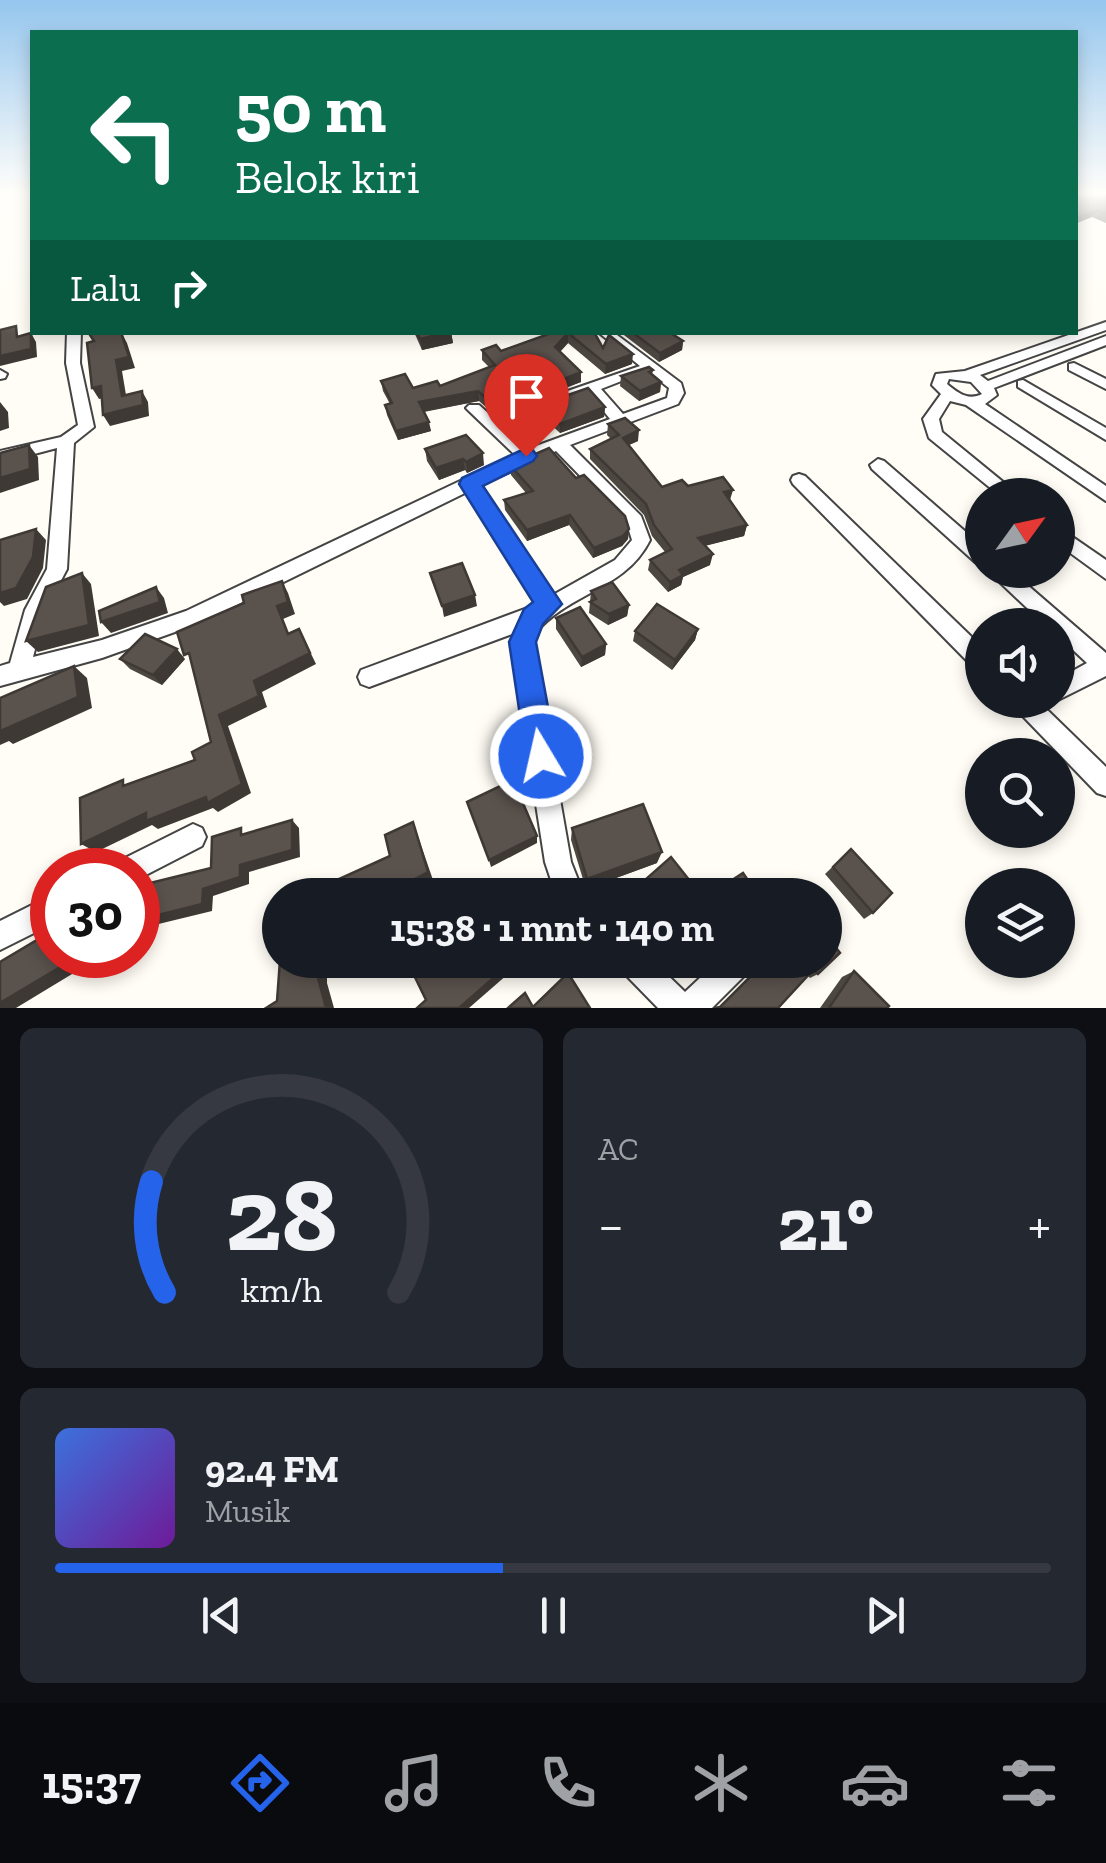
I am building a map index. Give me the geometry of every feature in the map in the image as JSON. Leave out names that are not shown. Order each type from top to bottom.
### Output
[{"type":"street","points":[[1106,326],[968,375],[942,377],[939,385],[948,394],[971,402],[1106,495]]},
{"type":"street","points":[[0,457],[66,441],[86,426],[72,363],[74,335]]},
{"type":"street","points":[[10,673],[102,650],[193,617],[526,456],[676,398],[676,386],[608,335]]},
{"type":"street","points":[[987,386],[1106,340]]},
{"type":"street","points":[[567,396],[594,390],[651,366]]},
{"type":"street","points":[[1074,367],[1106,385]]},
{"type":"street","points":[[968,375],[987,386]]},
{"type":"street","points":[[1024,384],[1106,435]]},
{"type":"street","points":[[971,402],[988,398],[987,386]]},
{"type":"street","points":[[594,390],[620,421]]},
{"type":"street","points":[[948,394],[930,419],[935,434],[989,478]]},
{"type":"street","points":[[474,408],[526,456]]},
{"type":"street","points":[[10,673],[35,610],[57,569],[66,441]]},
{"type":"street","points":[[369,678],[541,611],[633,558],[641,540],[635,521],[558,443]]},
{"type":"street","points":[[878,464],[965,542]]},
{"type":"street","points":[[799,480],[965,644]]},
{"type":"street","points":[[470,484],[541,611]]},
{"type":"street","points":[[1075,547],[1106,571]]},
{"type":"street","points":[[1018,588],[1105,664],[1075,681]]},
{"type":"street","points":[[541,611],[525,630],[524,658],[564,878]]},
{"type":"street","points":[[1045,718],[1106,784]]},
{"type":"street","points":[[160,853],[193,836]]},
{"type":"street","points":[[0,936],[30,920]]},
{"type":"street","points":[[648,978],[679,1008]]},
{"type":"street","points":[[690,1008],[721,978]]},
{"type":"building","points":[[16,326],[17,337],[30,333],[31,349],[0,356],[0,330]]},
{"type":"building","points":[[90,335],[122,335],[129,357],[116,360],[122,396],[142,391],[143,405],[103,415],[101,386],[92,388],[87,343],[94,341]]},
{"type":"building","points":[[546,335],[566,335],[555,347],[581,372],[561,380],[556,387],[568,395],[588,388],[605,407],[560,424],[511,379],[498,392],[505,400],[493,404],[478,391],[419,402],[429,422],[396,431],[385,405],[392,403],[381,381],[405,374],[413,388],[437,381],[440,386],[495,365],[482,350],[496,345],[501,351]]},
{"type":"building","points":[[570,335],[596,335],[603,348],[609,335],[633,354],[606,364]]},
{"type":"building","points":[[636,335],[674,335],[683,341],[660,353]]},
{"type":"building","points":[[649,367],[653,370],[649,372],[661,382],[640,391],[621,376]]},
{"type":"building","points":[[625,418],[639,430],[623,438],[662,487],[682,480],[688,486],[723,477],[733,490],[724,492],[747,525],[698,538],[713,554],[679,570],[683,575],[670,582],[650,560],[672,549],[654,525],[646,504],[590,449],[619,435],[608,424]]},
{"type":"building","points":[[466,435],[483,453],[466,462],[463,459],[436,468],[425,449]]},
{"type":"building","points":[[29,445],[30,469],[0,478],[0,453]]},
{"type":"building","points":[[549,448],[576,478],[584,475],[625,516],[629,529],[623,536],[594,548],[570,515],[527,530],[504,500],[533,491],[510,465]]},
{"type":"building","points":[[36,529],[33,557],[16,588],[0,593],[0,540]]},
{"type":"building","points":[[462,563],[475,595],[442,606],[430,573]]},
{"type":"building","points":[[82,573],[89,625],[26,641],[46,587]]},
{"type":"building","points":[[282,581],[288,602],[277,606],[288,634],[299,629],[310,653],[254,681],[259,696],[219,715],[242,784],[207,803],[206,797],[146,821],[146,813],[81,844],[80,798],[123,780],[123,786],[195,760],[192,752],[211,742],[189,653],[184,655],[177,632],[244,603],[242,595]]},
{"type":"building","points":[[612,582],[629,605],[609,614],[590,602],[596,599],[591,591]]},
{"type":"building","points":[[156,587],[160,602],[101,622],[99,611]]},
{"type":"building","points":[[657,604],[698,629],[675,660],[635,631]]},
{"type":"building","points":[[580,607],[606,644],[582,657],[556,618]]},
{"type":"building","points":[[145,634],[177,649],[153,675],[120,659]]},
{"type":"building","points":[[74,666],[78,697],[0,731],[0,698]]},
{"type":"building","points":[[513,780],[537,836],[489,860],[467,802]]},
{"type":"building","points":[[643,804],[662,852],[587,878],[572,828]]},
{"type":"building","points":[[292,820],[292,850],[240,865],[240,877],[203,889],[202,904],[160,914],[160,881],[211,868],[212,837],[241,828],[241,835]]},
{"type":"building","points":[[413,822],[428,872],[417,878],[341,878],[390,856],[385,835]]},
{"type":"building","points":[[851,849],[892,893],[873,913],[833,867]]},
{"type":"building","points":[[671,857],[688,878],[647,878]]},
{"type":"building","points":[[30,944],[30,978],[42,978],[0,1003],[0,962]]},
{"type":"building","points":[[854,971],[889,1006],[887,1008],[829,1008]]},
{"type":"building","points":[[279,978],[318,978],[326,1008],[266,1008],[277,1001]]},
{"type":"building","points":[[415,978],[493,978],[459,1008],[417,1008],[426,1000]]},
{"type":"building","points":[[563,978],[571,978],[590,1008],[508,1008],[525,993],[533,1007]]},
{"type":"building","points":[[749,978],[806,978],[778,1008],[715,1008]]},
{"type":"route","points":[[526,456],[470,484],[549,604],[533,617],[522,642],[541,756]]}]
